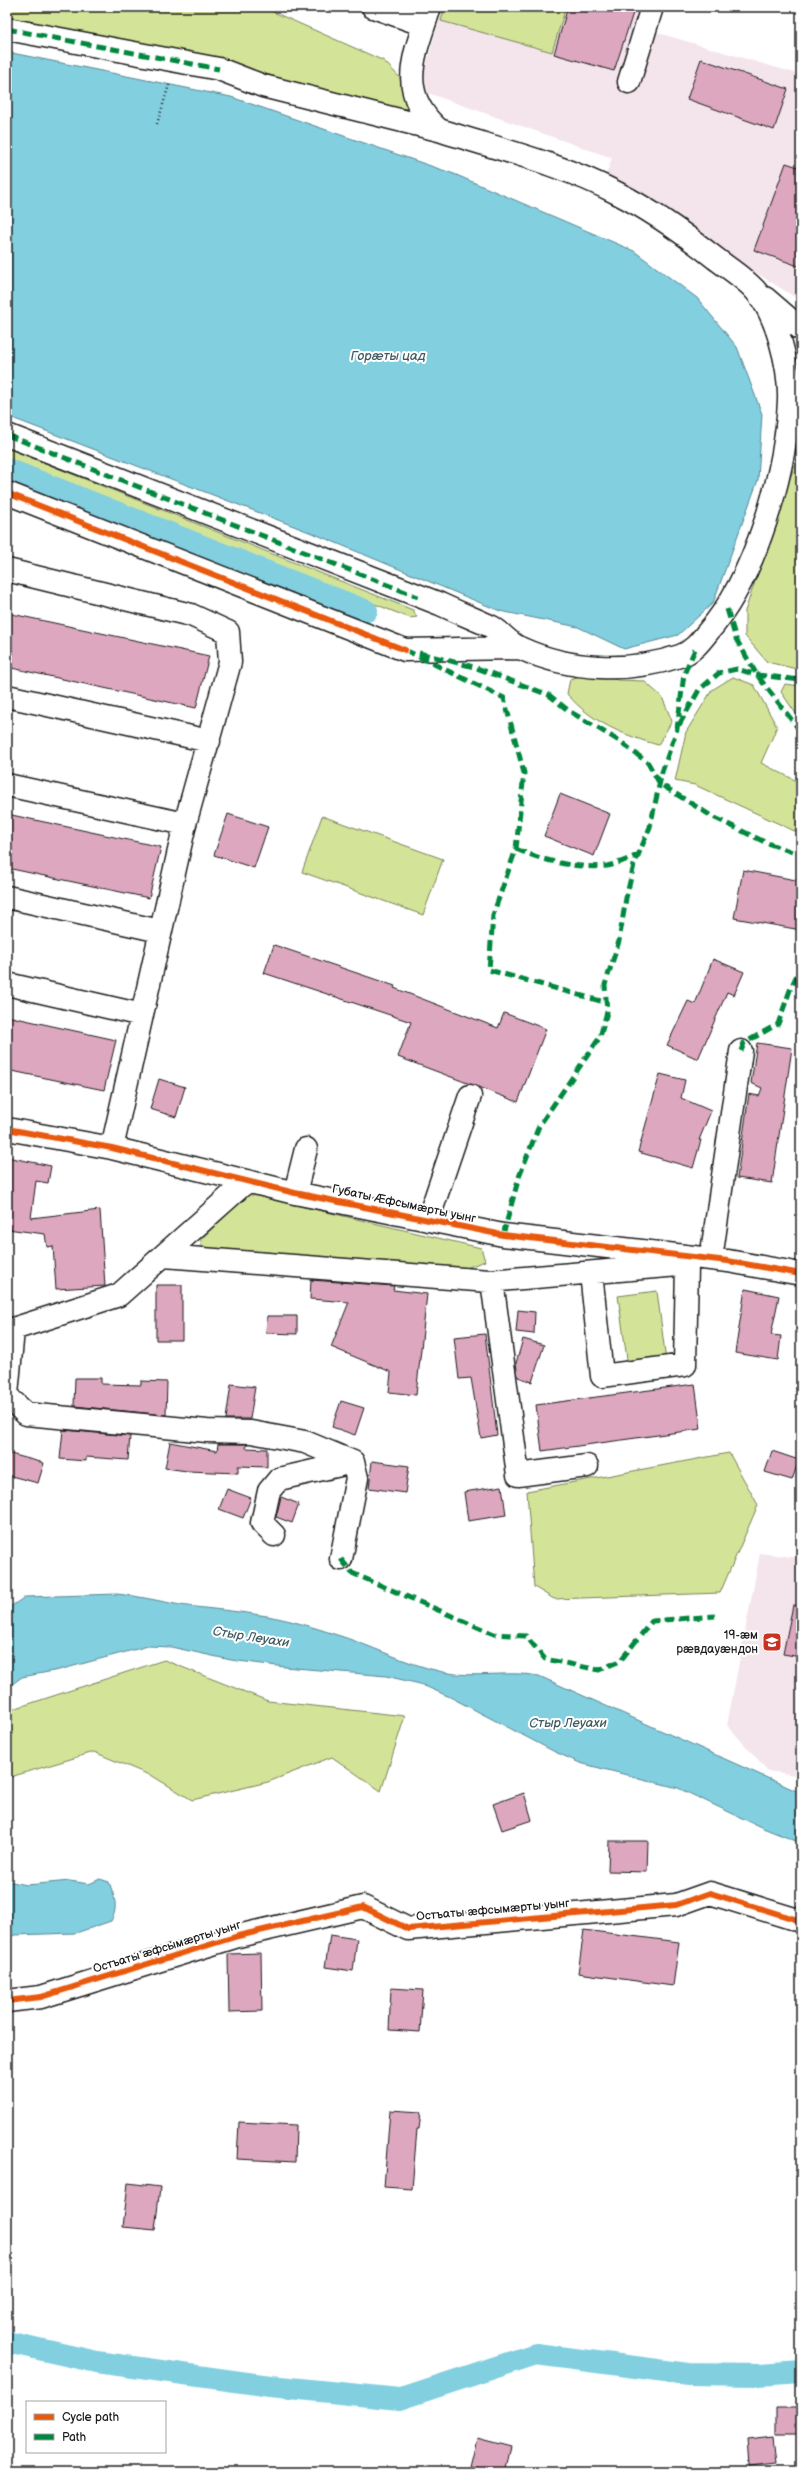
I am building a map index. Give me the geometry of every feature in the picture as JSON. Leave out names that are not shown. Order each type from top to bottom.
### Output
[{"type":"street","points":[[373,7],[427,16],[412,64],[410,83],[418,107],[439,130]]},
{"type":"street","points":[[630,82],[652,7]]},
{"type":"street","points":[[7,29],[219,69],[263,86],[439,130],[550,165],[617,193],[698,245],[754,289],[801,329]]},
{"type":"street","points":[[7,493],[405,650],[518,648],[574,665],[606,668],[653,663],[683,655],[697,645],[727,609],[744,577],[766,516],[784,452],[789,398],[783,351],[769,310],[754,289]]},
{"type":"street","points":[[7,435],[418,597],[440,604],[494,629],[518,648]]},
{"type":"street","points":[[7,570],[191,615],[228,632],[230,662],[185,824],[112,1148]]},
{"type":"street","points":[[7,696],[209,741]]},
{"type":"street","points":[[7,786],[185,824]]},
{"type":"street","points":[[7,897],[160,931]]},
{"type":"street","points":[[7,984],[142,1015]]},
{"type":"street","points":[[164,1256],[492,1281],[687,1265],[719,1260],[741,1051]]},
{"type":"street","points":[[428,1220],[470,1096]]},
{"type":"street","name":"Губаты Æфсымæрты уынг","points":[[7,1129],[112,1148],[295,1192],[503,1236],[719,1260],[801,1274]]},
{"type":"street","points":[[295,1192],[306,1149]]},
{"type":"street","points":[[247,1181],[119,1296],[10,1330],[7,1395],[26,1414],[207,1431],[252,1432],[305,1442],[354,1462]]},
{"type":"street","points":[[591,1273],[602,1376],[685,1365],[687,1265]]},
{"type":"street","points":[[492,1281],[518,1475],[587,1466]]},
{"type":"street","points":[[274,1535],[262,1523],[269,1491],[279,1479],[354,1462]]},
{"type":"street","points":[[341,1560],[357,1478],[354,1462]]},
{"type":"street","name":"Остъаты æфсымæрты уынг","points":[[7,2001],[41,1997],[238,1936],[363,1907],[408,1929],[676,1905],[710,1893],[801,1921]]},
{"type":"path","points":[[157,124],[169,85]]},
{"type":"shaded area","points":[[443,7],[662,7],[655,32],[798,74],[801,65],[801,301],[605,177],[612,158],[419,90]]},
{"type":"shaded area","name":"19-æм рӕвдауӕндон","points":[[760,1553],[801,1558],[801,1776],[768,1771],[727,1725]]},
{"type":"green space","points":[[7,7],[262,7],[384,61],[404,82],[408,108],[394,112],[354,102],[216,58],[7,17]]},
{"type":"green space","points":[[445,7],[566,7],[552,52],[441,21]]},
{"type":"green space","points":[[801,414],[801,670],[767,662],[745,636],[745,611],[796,461]]},
{"type":"green space","points":[[7,448],[413,610],[417,617],[410,618],[7,458]]},
{"type":"green space","points":[[587,674],[618,680],[644,681],[662,697],[672,721],[658,745],[632,737],[608,726],[597,720],[576,704],[567,694],[570,679]]},
{"type":"green space","points":[[733,677],[754,685],[777,727],[761,763],[801,783],[801,834],[695,785],[675,781],[686,732],[712,690]]},
{"type":"green space","points":[[785,684],[801,686],[801,721],[781,692]]},
{"type":"green space","points":[[322,816],[443,859],[423,915],[302,872]]},
{"type":"green space","points":[[249,1194],[481,1248],[485,1261],[458,1271],[201,1254],[201,1239]]},
{"type":"green space","points":[[657,1291],[666,1361],[628,1366],[618,1296]]},
{"type":"green space","points":[[729,1453],[758,1505],[720,1593],[554,1599],[534,1587],[527,1491]]},
{"type":"green space","points":[[164,1660],[268,1701],[405,1716],[381,1791],[332,1757],[268,1782],[192,1800],[154,1777],[94,1752],[7,1778],[7,1711]]},
{"type":"water","name":"Горӕты цад","points":[[7,52],[231,97],[454,174],[634,251],[697,298],[737,347],[762,414],[758,480],[713,603],[678,635],[624,649],[578,627],[500,611],[317,535],[7,416]]},
{"type":"water","name":"Стыр Леуахи","points":[[117,1594],[180,1605],[267,1616],[310,1626],[348,1638],[429,1669],[443,1672],[467,1675],[527,1674],[539,1676],[801,1793],[801,1843],[763,1828],[678,1788],[580,1763],[555,1752],[450,1697],[420,1684],[386,1676],[285,1667],[231,1660],[171,1647],[148,1646],[59,1670],[22,1677],[7,1688],[7,1609],[25,1597]]},
{"type":"water","points":[[100,1879],[109,1882],[114,1897],[115,1911],[111,1921],[76,1933],[14,1935],[7,1942],[7,1881],[27,1885],[70,1881],[89,1884]]},
{"type":"building","points":[[568,7],[635,7],[614,71],[554,54]]},
{"type":"building","points":[[701,59],[788,89],[774,130],[687,99]]},
{"type":"building","points":[[786,163],[801,168],[801,267],[754,250]]},
{"type":"building","points":[[7,613],[209,656],[196,708],[7,667]]},
{"type":"building","points":[[560,794],[610,814],[594,856],[544,836]]},
{"type":"building","points":[[7,814],[161,847],[149,898],[7,868]]},
{"type":"building","points":[[228,814],[268,827],[254,868],[214,855]]},
{"type":"building","points":[[743,870],[801,881],[801,930],[734,918]]},
{"type":"building","points":[[274,945],[395,986],[394,988],[498,1028],[504,1013],[546,1029],[518,1102],[398,1057],[411,1022],[264,973]]},
{"type":"building","points":[[713,959],[744,972],[734,995],[727,992],[698,1059],[667,1045],[688,1001],[695,1004]]},
{"type":"building","points":[[7,1016],[116,1040],[104,1090],[7,1070]]},
{"type":"building","points":[[757,1043],[792,1048],[772,1183],[737,1178],[749,1094],[759,1096],[762,1088],[751,1083]]},
{"type":"building","points":[[660,1074],[685,1080],[681,1098],[711,1111],[699,1140],[701,1140],[693,1168],[638,1152]]},
{"type":"building","points":[[159,1079],[185,1087],[176,1117],[150,1109]]},
{"type":"building","points":[[7,1157],[51,1166],[48,1183],[36,1181],[31,1218],[100,1210],[105,1286],[56,1289],[53,1246],[47,1247],[45,1234],[7,1229]]},
{"type":"building","points":[[311,1280],[394,1286],[393,1290],[427,1294],[416,1395],[389,1392],[391,1372],[331,1347],[349,1302],[310,1299]]},
{"type":"building","points":[[156,1285],[182,1285],[182,1340],[156,1340]]},
{"type":"building","points":[[745,1289],[779,1296],[771,1335],[781,1336],[778,1360],[735,1353]]},
{"type":"building","points":[[518,1310],[535,1312],[534,1334],[516,1332]]},
{"type":"building","points":[[267,1316],[297,1316],[297,1334],[266,1333]]},
{"type":"building","points":[[485,1334],[497,1435],[481,1438],[471,1378],[459,1379],[454,1337]]},
{"type":"building","points":[[523,1339],[544,1345],[532,1382],[518,1377],[516,1363]]},
{"type":"building","points":[[75,1378],[101,1378],[101,1384],[141,1385],[141,1381],[167,1382],[166,1415],[74,1406]]},
{"type":"building","points":[[231,1384],[255,1387],[250,1419],[226,1419]]},
{"type":"building","points":[[695,1384],[701,1429],[542,1451],[536,1405]]},
{"type":"building","points":[[341,1401],[364,1408],[355,1435],[332,1427]]},
{"type":"building","points":[[63,1430],[130,1436],[128,1460],[86,1457],[86,1461],[60,1459]]},
{"type":"building","points":[[170,1442],[217,1451],[218,1444],[247,1444],[246,1448],[267,1449],[267,1467],[238,1466],[238,1473],[187,1471],[165,1468]]},
{"type":"building","points":[[772,1451],[799,1460],[792,1480],[765,1472]]},
{"type":"building","points":[[7,1453],[44,1463],[38,1483],[7,1475]]},
{"type":"building","points":[[372,1461],[409,1466],[405,1493],[369,1488]]},
{"type":"building","points":[[502,1486],[506,1515],[468,1521],[464,1492]]},
{"type":"building","points":[[227,1489],[251,1498],[243,1518],[219,1509]]},
{"type":"building","points":[[281,1497],[299,1504],[292,1523],[276,1517]]},
{"type":"building","points":[[793,1605],[801,1606],[801,1657],[783,1654]]},
{"type":"building","points":[[524,1793],[532,1820],[502,1830],[493,1804]]},
{"type":"building","points":[[609,1841],[648,1841],[647,1872],[608,1871]]},
{"type":"building","points":[[584,1930],[679,1942],[673,1986],[578,1973]]},
{"type":"building","points":[[330,1935],[357,1939],[353,1971],[325,1967]]},
{"type":"building","points":[[261,1953],[262,2011],[229,2012],[228,1954]]},
{"type":"building","points":[[391,1988],[423,1990],[420,2032],[389,2030]]},
{"type":"building","points":[[390,2110],[421,2112],[419,2129],[417,2129],[412,2189],[384,2187]]},
{"type":"building","points":[[239,2122],[296,2125],[295,2162],[237,2159]]},
{"type":"building","points":[[128,2183],[160,2187],[155,2230],[123,2227]]},
{"type":"building","points":[[776,2408],[801,2408],[801,2434],[776,2434]]},
{"type":"building","points":[[774,2436],[777,2464],[749,2467],[747,2439]]},
{"type":"building","points":[[477,2438],[511,2447],[505,2472],[493,2472],[470,2466]]},
{"type":"waterway","points":[[7,469],[367,611]]},
{"type":"waterway","points":[[7,2342],[97,2362],[270,2386],[399,2399],[536,2354],[688,2374],[759,2375],[801,2372]]},
{"type":"marked path","points":[[7,29],[219,69]]},
{"type":"marked path","points":[[7,435],[418,597]]},
{"type":"marked path","points":[[727,609],[736,639],[757,675],[801,732]]},
{"type":"marked path","points":[[503,1235],[519,1177],[539,1126],[600,1037],[607,1012],[605,985],[619,941],[626,898],[634,865],[650,827],[662,772],[677,729],[684,674],[697,645]]},
{"type":"marked path","points":[[405,650],[504,698],[524,773],[516,849],[493,915],[489,970],[608,1003]]},
{"type":"marked path","points":[[419,653],[474,667],[549,695],[569,711],[621,742],[648,763],[660,784],[713,817],[767,843],[801,855]]},
{"type":"marked path","points":[[679,725],[699,690],[719,673],[737,669],[757,675],[801,680]]},
{"type":"marked path","points":[[516,849],[560,863],[595,867],[607,866],[640,854]]},
{"type":"marked path","points":[[741,1051],[744,1043],[778,1024],[790,990],[801,966]]},
{"type":"marked path","points":[[341,1559],[352,1573],[494,1634],[526,1636],[545,1659],[599,1670],[620,1661],[652,1621],[715,1616]]},
{"type":"cycle path","points":[[7,493],[405,650]]},
{"type":"cycle path","points":[[7,1129],[112,1148],[295,1193],[503,1235],[728,1261],[801,1274]]},
{"type":"cycle path","points":[[7,2001],[41,1997],[238,1936],[363,1907],[408,1929],[676,1905],[710,1893],[801,1921]]},
{"type":"place","name":"19-æм рӕвдауӕндон","points":[[772,1642]]}]
